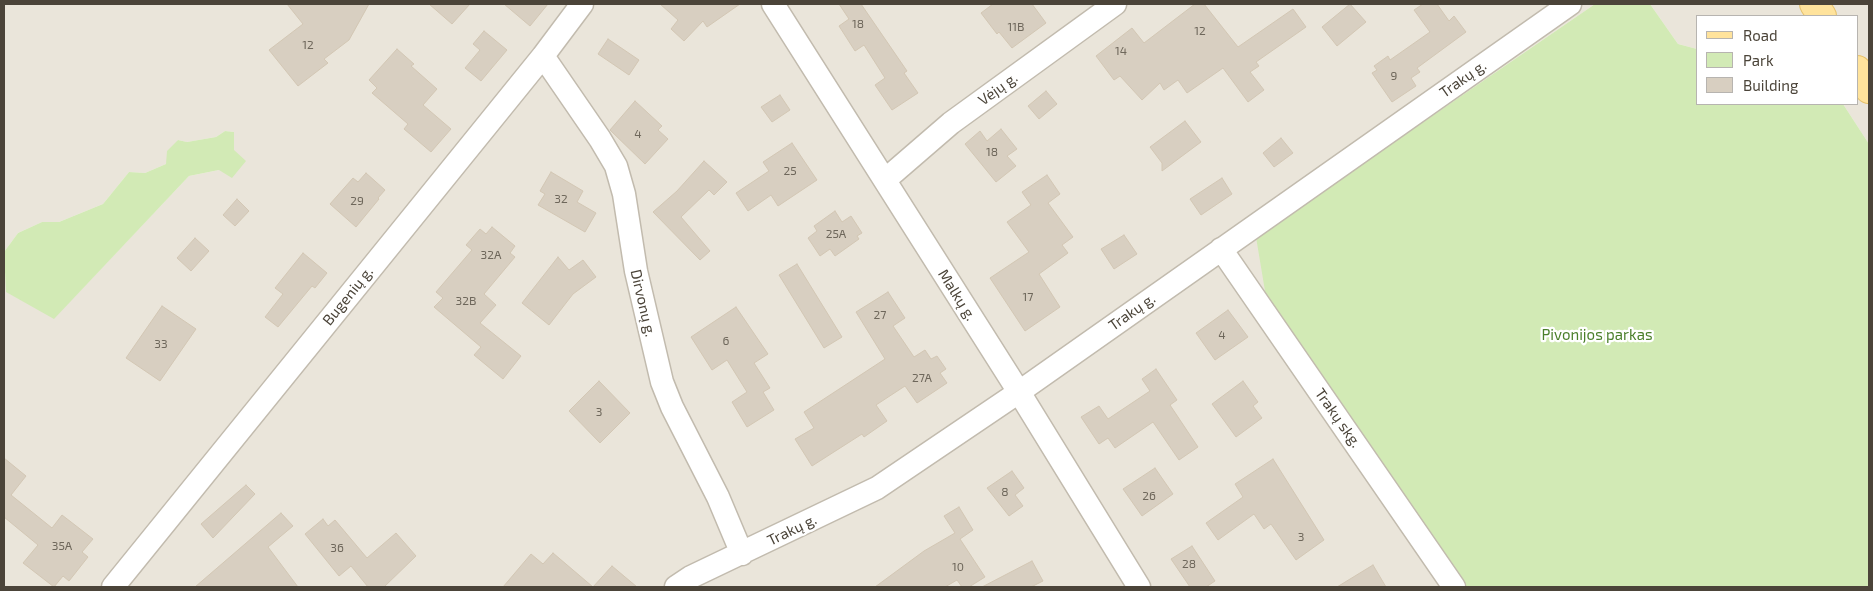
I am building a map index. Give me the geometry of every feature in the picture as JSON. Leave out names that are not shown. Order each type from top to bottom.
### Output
[{"type":"main road","points":[[1814,4],[1821,15]]},
{"type":"main road","points":[[1858,72],[1869,89]]},
{"type":"street","name":"Bugenių g.","points":[[113,587],[543,56],[582,4]]},
{"type":"street","name":"Malkų g.","points":[[773,4],[1019,392],[1138,587]]},
{"type":"street","name":"Vėjų g.","points":[[885,180],[951,123],[1115,4]]},
{"type":"street","name":"Trakų g.","points":[[676,587],[877,488],[1019,392],[1570,4]]},
{"type":"street","name":"Dirvonų g.","points":[[543,56],[600,139],[616,166],[624,194],[636,271],[662,382],[672,407],[718,497],[742,554]]},
{"type":"street","name":"Trakų skg.","points":[[1221,249],[1454,587]]},
{"type":"shaded area","points":[[4,4],[1595,4],[1256,237],[1463,587],[4,587],[4,262],[7,292],[54,318],[189,176],[219,170],[234,150],[234,132],[225,131],[216,137],[187,142],[178,140],[166,164],[145,173],[129,172],[103,204],[59,222],[42,222],[18,233],[4,252]]},
{"type":"shaded area","points":[[1650,4],[1869,4],[1869,144],[1844,105],[1858,105],[1858,15],[1696,15],[1696,49],[1678,44]]},
{"type":"green space","name":"Pivonijos parkas","points":[[1595,4],[1650,4],[1678,44],[1696,49],[1696,105],[1844,105],[1869,144],[1869,587],[1463,587],[1266,297],[1256,237]]},
{"type":"green space","points":[[225,131],[234,132],[234,150],[246,161],[232,178],[219,170],[189,176],[54,319],[6,292],[4,252],[18,233],[42,222],[59,222],[103,204],[129,172],[145,173],[166,164],[167,151],[178,140],[187,142],[216,137]]},
{"type":"building","points":[[287,4],[369,4],[349,40],[324,59],[328,63],[298,86],[269,50],[303,24]]},
{"type":"building","points":[[429,4],[470,4],[452,24]]},
{"type":"building","points":[[504,4],[548,4],[530,26]]},
{"type":"building","points":[[660,4],[740,4],[707,27],[703,21],[684,41],[671,29],[678,20]]},
{"type":"building","points":[[839,4],[861,4],[907,71],[904,73],[918,93],[892,110],[875,85],[885,78],[864,45],[855,51],[839,26],[849,19]]},
{"type":"building","points":[[993,4],[1032,4],[1046,23],[1012,48],[999,32],[997,34],[981,13]]},
{"type":"building","points":[[1195,4],[1204,4],[1238,47],[1293,9],[1306,27],[1256,62],[1259,66],[1250,72],[1264,90],[1248,102],[1223,68],[1187,93],[1178,80],[1164,90],[1160,83],[1142,100],[1120,76],[1114,80],[1096,56],[1132,28],[1144,43]]},
{"type":"building","points":[[1350,4],[1366,22],[1337,46],[1322,27]]},
{"type":"building","points":[[1423,4],[1437,4],[1449,21],[1454,16],[1466,32],[1417,68],[1420,72],[1411,78],[1416,86],[1392,102],[1372,73],[1377,70],[1374,66],[1388,56],[1390,60],[1430,32],[1414,10]]},
{"type":"building","points":[[484,31],[507,50],[481,81],[465,68],[480,50],[473,44]]},
{"type":"building","points":[[608,39],[639,60],[629,75],[598,54]]},
{"type":"building","points":[[397,49],[414,64],[411,66],[437,89],[423,105],[451,129],[431,152],[404,129],[408,124],[372,93],[377,88],[369,80]]},
{"type":"building","points":[[1046,91],[1057,104],[1039,119],[1028,106]]},
{"type":"building","points":[[780,95],[790,110],[772,122],[761,107]]},
{"type":"building","points":[[635,101],[662,126],[658,130],[668,139],[645,164],[610,130]]},
{"type":"building","points":[[1185,121],[1201,142],[1162,171],[1162,163],[1150,147]]},
{"type":"building","points":[[1001,129],[1017,149],[1007,156],[1016,166],[996,182],[965,144],[980,131],[987,141]]},
{"type":"building","points":[[1281,138],[1293,153],[1274,167],[1263,153]]},
{"type":"building","points":[[792,143],[817,180],[778,206],[771,195],[748,211],[736,193],[769,171],[763,162]]},
{"type":"building","points":[[704,161],[727,182],[714,195],[709,190],[681,217],[710,251],[700,260],[653,212],[677,191]]},
{"type":"building","points":[[551,172],[583,191],[577,202],[596,213],[585,232],[538,205],[545,194],[540,191]]},
{"type":"building","points":[[366,173],[385,190],[356,227],[330,204],[353,178],[358,182]]},
{"type":"building","points":[[1047,175],[1060,194],[1048,203],[1073,237],[1062,245],[1068,253],[1039,274],[1060,307],[1025,331],[990,278],[1029,252],[1007,222],[1031,205],[1022,192]]},
{"type":"building","points":[[1222,178],[1232,194],[1201,215],[1190,199]]},
{"type":"building","points":[[237,199],[249,211],[235,226],[223,215]]},
{"type":"building","points":[[835,211],[842,222],[851,216],[862,233],[857,236],[859,239],[835,256],[830,249],[820,256],[808,238],[817,231],[814,226]]},
{"type":"building","points":[[492,227],[515,246],[510,253],[515,257],[484,294],[496,305],[480,323],[521,356],[503,379],[474,355],[481,347],[434,307],[443,298],[436,292],[472,250],[466,245],[480,229],[486,234]]},
{"type":"building","points":[[1124,235],[1137,254],[1114,269],[1101,249]]},
{"type":"building","points":[[195,238],[209,251],[191,271],[177,258]]},
{"type":"building","points":[[303,253],[327,273],[315,288],[312,286],[278,327],[265,317],[283,294],[275,288]]},
{"type":"building","points":[[558,257],[569,270],[583,260],[596,277],[573,294],[549,325],[522,303]]},
{"type":"building","points":[[797,264],[842,337],[824,348],[779,275]]},
{"type":"building","points":[[888,292],[905,318],[893,326],[914,357],[925,350],[931,359],[937,356],[946,369],[940,373],[947,383],[917,403],[905,386],[876,405],[887,421],[864,437],[862,434],[812,466],[795,439],[814,428],[804,412],[885,359],[856,312]]},
{"type":"building","points":[[162,306],[196,329],[160,381],[126,358]]},
{"type":"building","points":[[736,307],[768,354],[754,363],[770,388],[763,392],[774,410],[747,427],[732,402],[747,392],[727,360],[712,370],[691,337]]},
{"type":"building","points":[[1228,310],[1248,337],[1215,360],[1196,333]]},
{"type":"building","points":[[1156,369],[1177,400],[1170,405],[1198,447],[1179,460],[1153,422],[1115,448],[1108,438],[1099,444],[1081,417],[1099,406],[1108,419],[1150,391],[1142,379]]},
{"type":"building","points":[[599,381],[630,413],[600,443],[569,411]]},
{"type":"building","points":[[1243,381],[1258,402],[1253,406],[1262,418],[1236,437],[1212,404]]},
{"type":"building","points":[[4,458],[26,476],[11,495],[52,528],[62,515],[93,539],[82,552],[88,557],[69,581],[63,576],[54,587],[23,563],[38,545],[4,517]]},
{"type":"building","points":[[1273,459],[1324,540],[1296,560],[1271,524],[1264,529],[1254,514],[1218,540],[1206,523],[1243,497],[1235,484]]},
{"type":"building","points":[[1155,468],[1173,494],[1142,516],[1123,489]]},
{"type":"building","points":[[1012,471],[1024,488],[1015,495],[1023,506],[1009,516],[987,488]]},
{"type":"building","points":[[246,485],[255,494],[213,538],[201,524]]},
{"type":"building","points":[[959,507],[973,530],[960,539],[985,577],[969,587],[962,587],[957,580],[945,587],[875,587],[924,551],[955,533],[944,516]]},
{"type":"building","points":[[281,513],[293,526],[268,547],[298,587],[195,587]]},
{"type":"building","points":[[323,519],[328,526],[335,520],[367,558],[396,533],[416,556],[384,587],[368,587],[351,566],[339,576],[305,534]]},
{"type":"building","points":[[1192,546],[1215,581],[1206,587],[1190,587],[1171,559]]},
{"type":"building","points":[[553,553],[593,587],[503,587],[531,554],[543,564]]},
{"type":"building","points":[[1032,561],[1043,581],[1031,587],[982,587]]},
{"type":"building","points":[[1373,565],[1386,587],[1337,587]]},
{"type":"building","points":[[612,566],[637,587],[593,587]]}]
